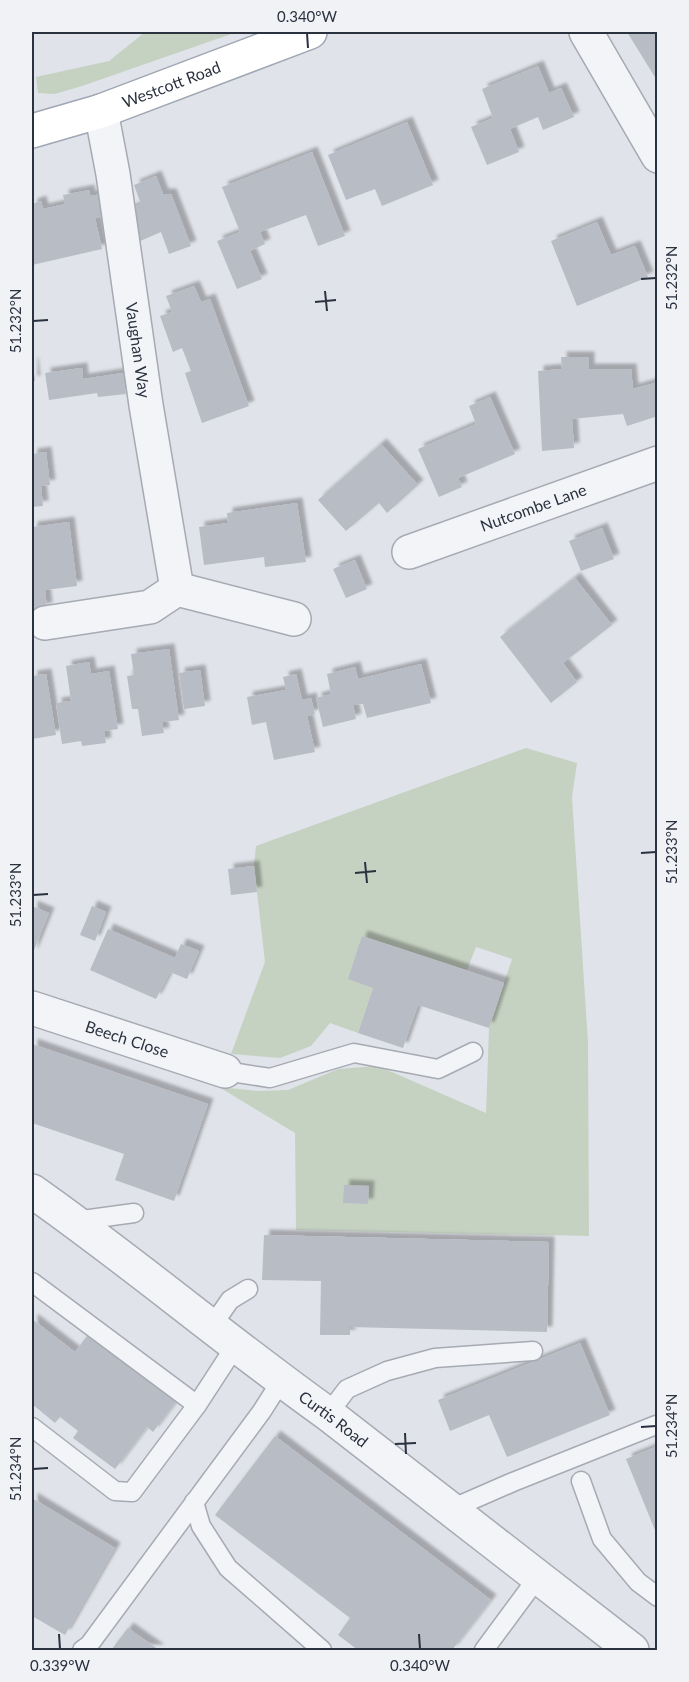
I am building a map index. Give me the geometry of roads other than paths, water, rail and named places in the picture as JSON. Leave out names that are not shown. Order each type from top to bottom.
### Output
[{"type":"main road","name":"Westcott Road","points":[[32,131],[101,111],[310,32]]},
{"type":"street","points":[[586,32],[657,156]]},
{"type":"street","name":"Vaughan Way","points":[[101,111],[113,174],[146,405],[177,589]]},
{"type":"street","name":"Nutcombe Lane","points":[[409,552],[657,463]]},
{"type":"street","points":[[45,623],[150,607],[177,589],[294,619]]},
{"type":"street","name":"Beech Close","points":[[32,1008],[225,1071]]},
{"type":"street","name":"Curtis Road","points":[[32,1191],[75,1221],[281,1381],[328,1414],[632,1650]]},
{"type":"lane","points":[[225,1071],[270,1077],[354,1053],[438,1069],[473,1052]]},
{"type":"lane","points":[[75,1221],[134,1213]]},
{"type":"lane","points":[[32,1282],[196,1405]]},
{"type":"lane","points":[[32,1427],[115,1491],[132,1492],[196,1405],[224,1335],[230,1300],[248,1289]]},
{"type":"lane","points":[[328,1414],[347,1389],[387,1371],[435,1358],[533,1351]]},
{"type":"lane","points":[[82,1650],[89,1645],[262,1411],[281,1381]]},
{"type":"lane","points":[[451,1509],[656,1425]]},
{"type":"lane","points":[[580,1480],[602,1539],[638,1582],[657,1597]]},
{"type":"lane","points":[[194,1502],[201,1526],[228,1568],[322,1650]]},
{"type":"lane","points":[[484,1650],[538,1577]]}]
